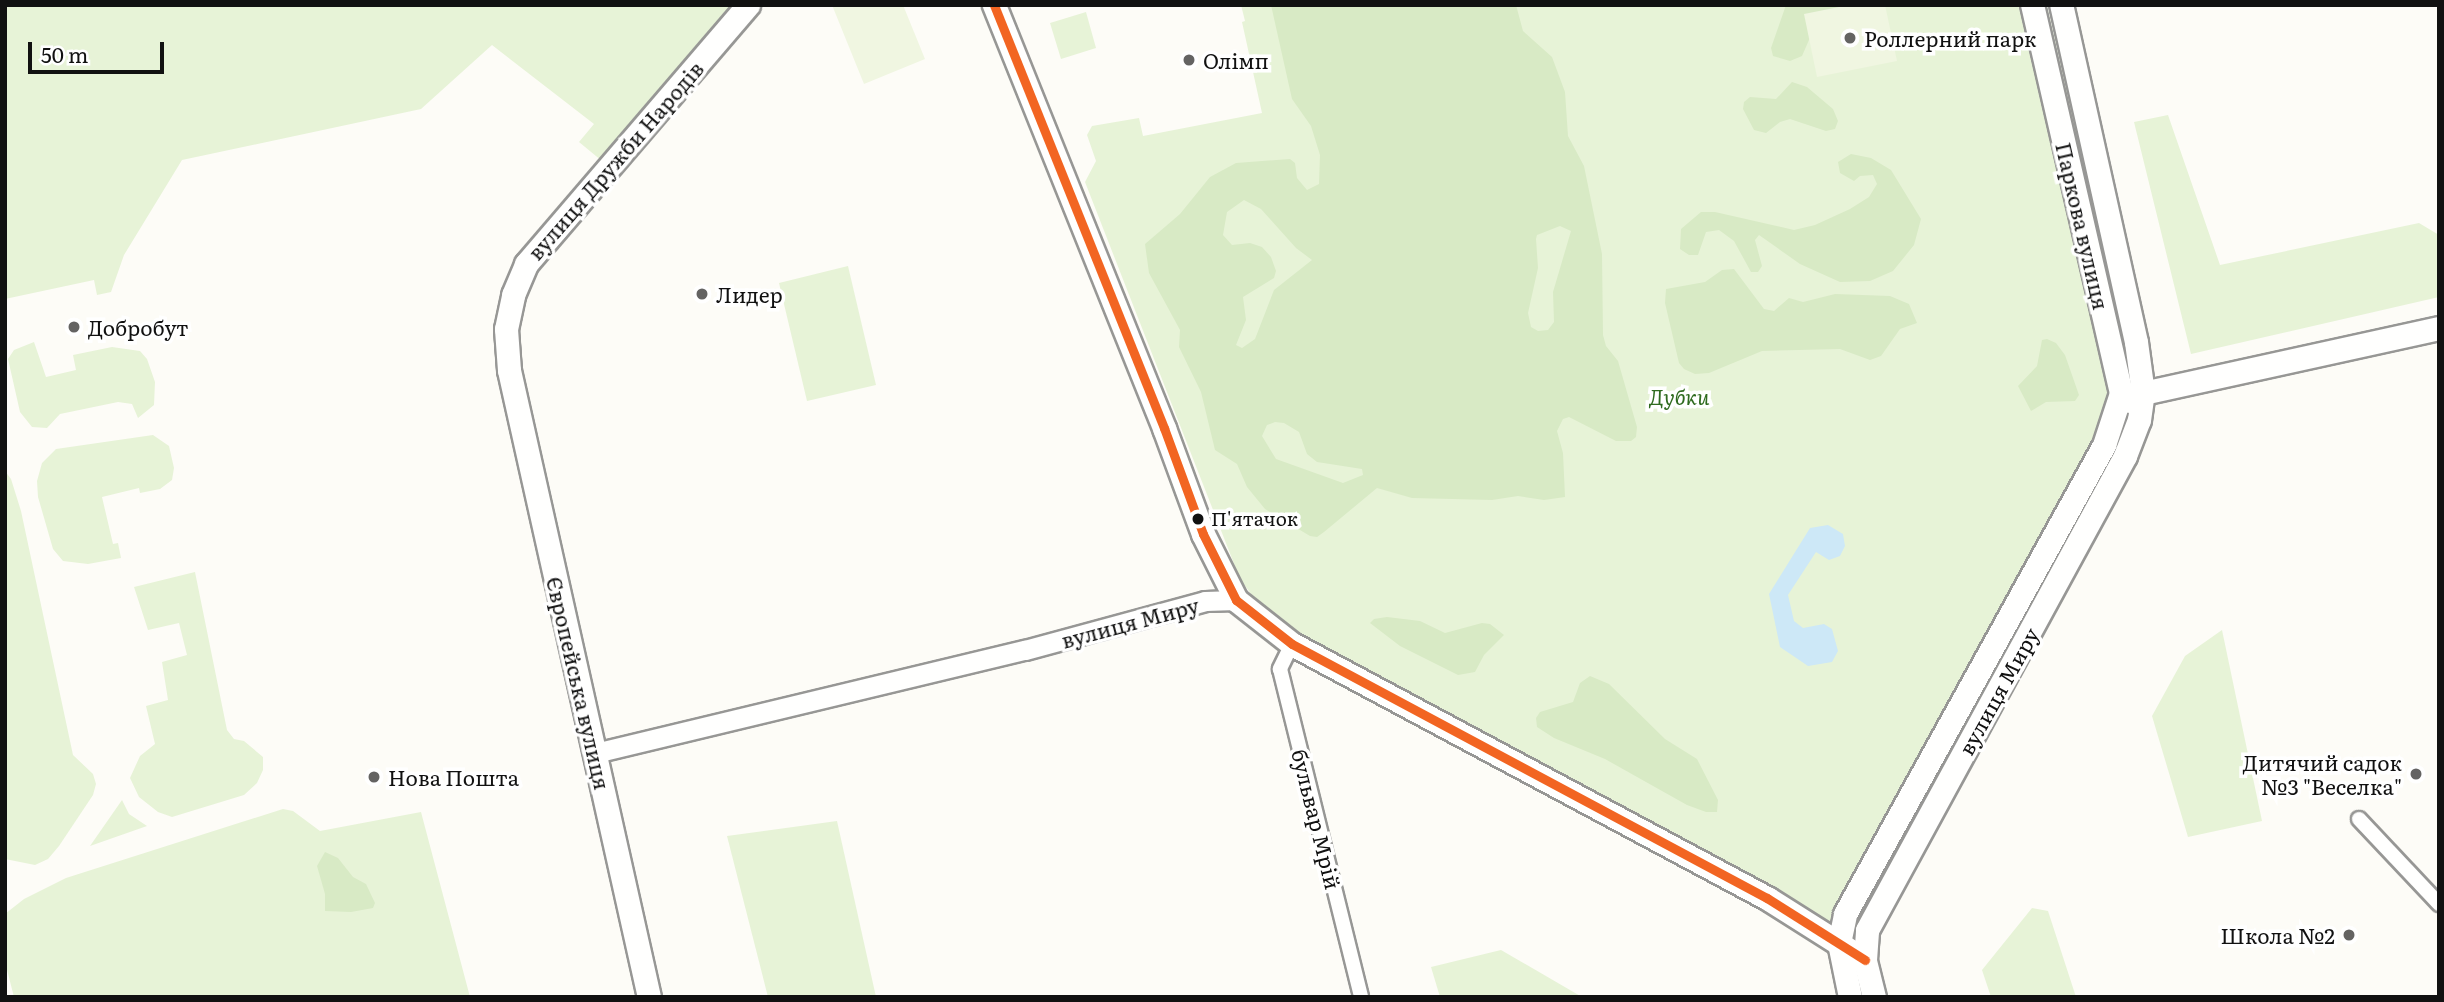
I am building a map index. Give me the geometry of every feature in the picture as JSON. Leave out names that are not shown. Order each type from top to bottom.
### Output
[{"type":"street","name":"вулиця Дружби Народів","points":[[509,370],[506,329],[513,295],[526,264],[748,5]]},
{"type":"street","points":[[994,5],[1164,428],[1203,534],[1236,600],[1292,644],[1767,898],[1865,960],[1874,997]]},
{"type":"street","name":"Паркова вулиця","points":[[2032,5],[2121,393],[2104,445]]},
{"type":"street","name":"Паркова вулиця","points":[[2061,5],[2136,342],[2143,393]]},
{"type":"street","points":[[2117,408],[2143,393],[2439,328]]},
{"type":"street","name":"Європейська вулиця","points":[[509,370],[649,997]]},
{"type":"street","name":"вулиця Миру","points":[[1865,960],[1867,930],[2125,456],[2139,420],[2143,393]]},
{"type":"street","name":"вулиця Миру","points":[[1839,943],[1851,902],[2104,445]]},
{"type":"street","name":"вулиця Миру","points":[[595,753],[1025,650],[1205,601],[1236,600]]},
{"type":"street","name":"бульвар Мрій","points":[[1292,644],[1280,669],[1361,997]]},
{"type":"street","points":[[2359,819],[2439,904]]},
{"type":"street","points":[[1839,943],[1850,997]]},
{"type":"green space","points":[[5,5],[732,5],[602,161],[579,142],[594,124],[492,45],[421,109],[182,160],[124,255],[111,292],[97,295],[94,280],[5,299]]},
{"type":"green space","points":[[832,5],[903,5],[925,59],[864,84]]},
{"type":"green space","name":"Дубки","points":[[1241,5],[2022,5],[2110,391],[2104,424],[1835,927],[1289,629],[1257,602],[1240,579],[1085,182],[1096,161],[1087,135],[1092,126],[1139,118],[1143,136],[1262,113],[1242,22],[1245,21]]},
{"type":"green space","points":[[1271,5],[1516,5],[1523,31],[1552,57],[1565,92],[1568,136],[1584,166],[1602,254],[1603,335],[1606,346],[1618,361],[1637,427],[1636,437],[1631,441],[1616,441],[1569,417],[1563,419],[1557,431],[1563,453],[1565,497],[1544,500],[1518,496],[1492,500],[1412,498],[1377,488],[1317,537],[1310,536],[1265,509],[1247,487],[1237,464],[1215,450],[1201,392],[1179,347],[1180,330],[1149,273],[1145,244],[1180,214],[1210,177],[1236,163],[1290,159],[1295,163],[1297,178],[1307,190],[1319,184],[1320,155],[1311,126],[1292,99]],"holes":[[[1244,200],[1261,209],[1296,248],[1312,260],[1274,290],[1255,339],[1242,348],[1236,345],[1246,320],[1243,297],[1274,278],[1276,271],[1271,257],[1262,247],[1250,243],[1232,245],[1223,235],[1227,212]],[[1560,226],[1571,231],[1553,292],[1554,322],[1548,330],[1538,331],[1531,327],[1528,313],[1538,268],[1537,235]],[[1284,423],[1299,432],[1307,454],[1317,462],[1362,469],[1363,475],[1343,483],[1276,459],[1262,436],[1267,425]]]},
{"type":"green space","points":[[1786,5],[1879,5],[1812,33],[1802,56],[1790,61],[1773,56],[1771,48]]},
{"type":"green space","name":"Роллерний парк","points":[[1849,5],[1885,5],[1897,61],[1817,77],[1804,14]]},
{"type":"green space","points":[[2039,5],[2047,5],[2125,343],[2117,344]]},
{"type":"green space","points":[[1086,12],[1096,48],[1061,59],[1050,23]]},
{"type":"green space","points":[[1792,82],[1807,87],[1833,109],[1838,121],[1835,129],[1826,131],[1790,119],[1780,122],[1766,133],[1754,130],[1743,109],[1744,102],[1750,97],[1776,99]]},
{"type":"green space","points":[[2168,115],[2220,265],[2419,223],[2439,235],[2439,297],[2191,354],[2134,122]]},
{"type":"green space","points":[[1851,154],[1871,158],[1891,170],[1921,219],[1914,245],[1893,271],[1870,281],[1840,282],[1800,264],[1759,235],[1755,240],[1762,266],[1758,272],[1751,272],[1734,241],[1719,230],[1706,232],[1698,255],[1689,255],[1680,249],[1681,229],[1701,212],[1715,212],[1794,230],[1815,225],[1850,209],[1869,197],[1877,184],[1873,175],[1860,176],[1854,181],[1840,173],[1838,162]]},
{"type":"green space","points":[[848,266],[876,385],[807,401],[779,283]]},
{"type":"green space","points":[[1734,269],[1764,309],[1774,311],[1789,298],[1803,302],[1835,294],[1890,296],[1909,304],[1917,323],[1900,329],[1881,356],[1870,360],[1840,349],[1762,351],[1709,373],[1695,374],[1684,369],[1679,363],[1665,303],[1666,289],[1705,282],[1722,270]]},
{"type":"green space","points":[[2042,340],[2056,343],[2065,355],[2079,395],[2075,401],[2046,402],[2031,411],[2018,386],[2037,366]]},
{"type":"green space","points":[[34,342],[46,377],[76,370],[73,355],[112,347],[140,351],[147,359],[155,382],[154,405],[138,418],[132,404],[118,402],[60,414],[47,428],[32,427],[20,412],[8,359],[14,350]]},
{"type":"green space","points":[[153,435],[169,446],[174,468],[172,480],[160,489],[140,493],[139,488],[102,497],[113,544],[118,543],[121,558],[88,564],[63,561],[53,549],[38,497],[37,481],[42,463],[56,449]]},
{"type":"green space","points":[[2105,457],[2112,461],[1859,927],[1851,923]]},
{"type":"green space","points":[[5,471],[11,479],[21,511],[73,755],[93,774],[96,784],[93,795],[59,846],[48,859],[35,865],[5,859]]},
{"type":"green space","points":[[195,572],[227,730],[234,739],[244,741],[263,757],[263,770],[257,783],[244,795],[172,817],[158,812],[139,797],[130,778],[140,756],[155,744],[146,706],[168,700],[162,662],[187,655],[179,623],[148,630],[134,587]]},
{"type":"green space","points":[[1387,617],[1420,621],[1445,633],[1482,623],[1490,624],[1504,635],[1484,655],[1475,672],[1458,675],[1400,646],[1370,623],[1374,619]]},
{"type":"green space","points":[[2222,630],[2262,821],[2188,837],[2152,716],[2185,656]]},
{"type":"green space","points":[[1590,676],[1609,684],[1665,739],[1697,759],[1718,800],[1717,812],[1706,812],[1687,805],[1605,759],[1554,738],[1537,727],[1536,718],[1540,712],[1573,702],[1580,683]]},
{"type":"green space","points":[[122,800],[129,814],[147,826],[90,846]]},
{"type":"green space","points":[[283,809],[293,811],[320,831],[421,812],[470,997],[14,997],[5,962],[5,914],[24,899],[66,878]]},
{"type":"green space","points":[[837,821],[876,997],[768,997],[727,836]]},
{"type":"green space","points":[[325,852],[338,858],[353,877],[366,884],[375,903],[373,908],[351,912],[325,911],[325,894],[317,866]]},
{"type":"green space","points":[[2032,908],[2048,911],[2076,997],[1991,997],[1982,970]]},
{"type":"green space","points":[[1501,950],[1582,997],[1440,997],[1431,967]]},
{"type":"water","points":[[1828,525],[1843,534],[1845,546],[1840,556],[1829,560],[1816,552],[1788,595],[1794,621],[1803,628],[1824,624],[1832,629],[1838,651],[1832,662],[1808,666],[1780,647],[1769,594],[1810,528]]},
{"type":"transit line","points":[[994,5],[1164,428],[1203,534],[1236,600],[1292,644],[1767,898],[1865,960]]},
{"type":"place","name":"Роллерний парк","points":[[1850,38]]},
{"type":"place","name":"Олімп","points":[[1189,60]]},
{"type":"place","name":"Лидер","points":[[702,294]]},
{"type":"place","name":"Добробут","points":[[74,327]]},
{"type":"place","name":"П'ятачок","points":[[1198,519]]},
{"type":"place","name":"Дитячий садок №3 \"Веселка\"","points":[[2416,774]]},
{"type":"place","name":"Нова Пошта","points":[[374,777]]},
{"type":"place","name":"Школа №2","points":[[2349,935]]}]
